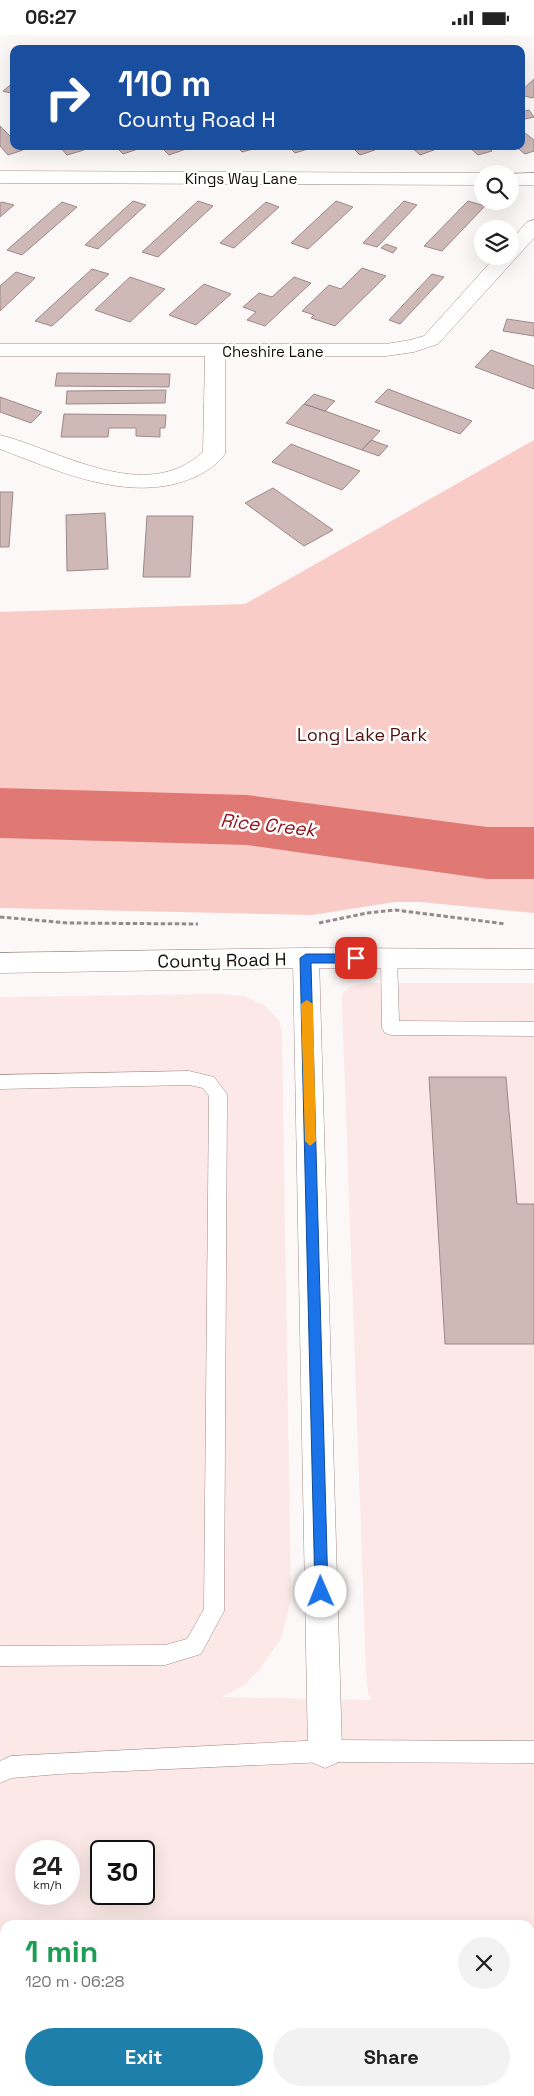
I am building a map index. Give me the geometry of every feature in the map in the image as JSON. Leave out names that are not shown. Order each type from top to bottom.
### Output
[{"type":"street","name":"Kings Way Lane","points":[[0,177],[474,179]]},
{"type":"street","points":[[519,179],[534,179]]},
{"type":"street","points":[[519,243],[534,226]]},
{"type":"street","name":"Cheshire Lane","points":[[0,350],[386,351],[414,346],[432,340],[499,265]]},
{"type":"street","points":[[0,442],[83,471],[126,481],[170,480],[201,466],[214,454],[215,351]]},
{"type":"street","points":[[306,958],[325,1751]]},
{"type":"street","name":"County Road H","points":[[0,963],[306,958],[534,959]]},
{"type":"lane","points":[[389,958],[391,1028],[534,1029]]},
{"type":"lane","points":[[0,1082],[189,1078],[208,1082],[218,1094],[214,1611],[194,1647],[165,1655],[0,1656]]},
{"type":"lane","points":[[0,1772],[11,1767],[59,1763],[325,1751],[534,1752]]},
{"type":"path","points":[[315,924],[367,913],[396,910],[459,916],[490,923],[507,924]]},
{"type":"path","points":[[0,917],[68,923],[199,925]]},
{"type":"shaded area","points":[[367,983],[534,983],[534,1920],[0,1920],[0,997],[218,994],[244,996],[265,1006],[279,1020],[282,1033],[291,1600],[281,1639],[259,1670],[243,1686],[221,1697],[372,1700],[368,1693],[366,1672],[343,992],[352,986]]},
{"type":"green space","name":"Long Lake Park","points":[[534,440],[534,913],[420,902],[395,902],[312,915],[0,908],[0,612],[245,604]]},
{"type":"building","points":[[534,79],[534,97],[525,96],[525,87]]},
{"type":"building","points":[[10,85],[10,93],[3,91]]},
{"type":"building","points":[[529,110],[534,117],[525,119],[525,111]]},
{"type":"building","points":[[0,126],[10,136],[10,150],[23,150],[8,155],[0,146]]},
{"type":"building","points":[[525,133],[534,140],[534,151],[525,154],[520,150],[525,150]]},
{"type":"building","points":[[63,150],[84,150],[67,155]]},
{"type":"building","points":[[119,150],[135,150],[123,154]]},
{"type":"building","points":[[164,150],[183,150],[169,155]]},
{"type":"building","points":[[292,150],[305,150],[295,153]]},
{"type":"building","points":[[355,150],[375,150],[360,155]]},
{"type":"building","points":[[414,150],[434,150],[420,155]]},
{"type":"building","points":[[472,150],[492,151],[478,155]]},
{"type":"building","points":[[133,201],[146,205],[98,249],[85,245]]},
{"type":"building","points":[[198,201],[213,206],[158,257],[142,252]]},
{"type":"building","points":[[336,201],[353,207],[308,249],[291,243]]},
{"type":"building","points":[[404,201],[417,205],[377,247],[363,243]]},
{"type":"building","points":[[468,201],[474,203],[474,210],[481,210],[442,251],[424,246]]},
{"type":"building","points":[[62,202],[77,207],[22,255],[7,250]]},
{"type":"building","points":[[266,202],[279,207],[234,248],[220,243]]},
{"type":"building","points":[[0,203],[14,205],[0,217]]},
{"type":"building","points":[[386,244],[397,248],[393,253],[381,248]]},
{"type":"building","points":[[362,268],[386,276],[335,326],[311,318],[314,315],[302,311],[329,285],[341,289]]},
{"type":"building","points":[[92,269],[109,274],[52,326],[35,321]]},
{"type":"building","points":[[16,272],[35,278],[0,311],[0,286]]},
{"type":"building","points":[[432,274],[444,277],[400,324],[389,320]]},
{"type":"building","points":[[130,277],[165,289],[130,322],[95,310]]},
{"type":"building","points":[[294,277],[311,283],[265,326],[247,320],[256,312],[243,307],[259,293],[272,297]]},
{"type":"building","points":[[204,284],[231,294],[196,325],[169,315]]},
{"type":"building","points":[[507,319],[534,323],[534,336],[503,331]]},
{"type":"building","points":[[491,350],[534,366],[534,389],[475,367]]},
{"type":"building","points":[[57,373],[170,374],[169,387],[55,386]]},
{"type":"building","points":[[388,389],[472,421],[460,434],[375,402]]},
{"type":"building","points":[[166,390],[165,403],[66,404],[67,391]]},
{"type":"building","points":[[314,394],[335,401],[325,411],[304,404]]},
{"type":"building","points":[[0,397],[42,412],[31,423],[0,412]]},
{"type":"building","points":[[304,404],[380,431],[362,450],[286,423]]},
{"type":"building","points":[[64,414],[166,415],[165,428],[160,428],[160,437],[136,436],[136,428],[109,428],[108,437],[61,437]]},
{"type":"building","points":[[371,440],[388,446],[379,456],[362,450]]},
{"type":"building","points":[[291,444],[360,471],[342,490],[272,462]]},
{"type":"building","points":[[273,488],[333,530],[304,546],[245,503]]},
{"type":"building","points":[[0,492],[13,492],[9,547],[0,547]]},
{"type":"building","points":[[105,513],[108,569],[67,571],[66,515]]},
{"type":"building","points":[[147,516],[193,516],[190,577],[143,577]]},
{"type":"building","points":[[429,1077],[506,1077],[517,1204],[534,1204],[534,1344],[445,1344]]},
{"type":"waterway","name":"Rice Creek","points":[[0,813],[247,820],[487,853],[534,853]]},
{"type":"slow traffic","points":[[307,1004],[310,1141]]},
{"type":"route","points":[[321,1592],[306,958],[356,958]]}]
